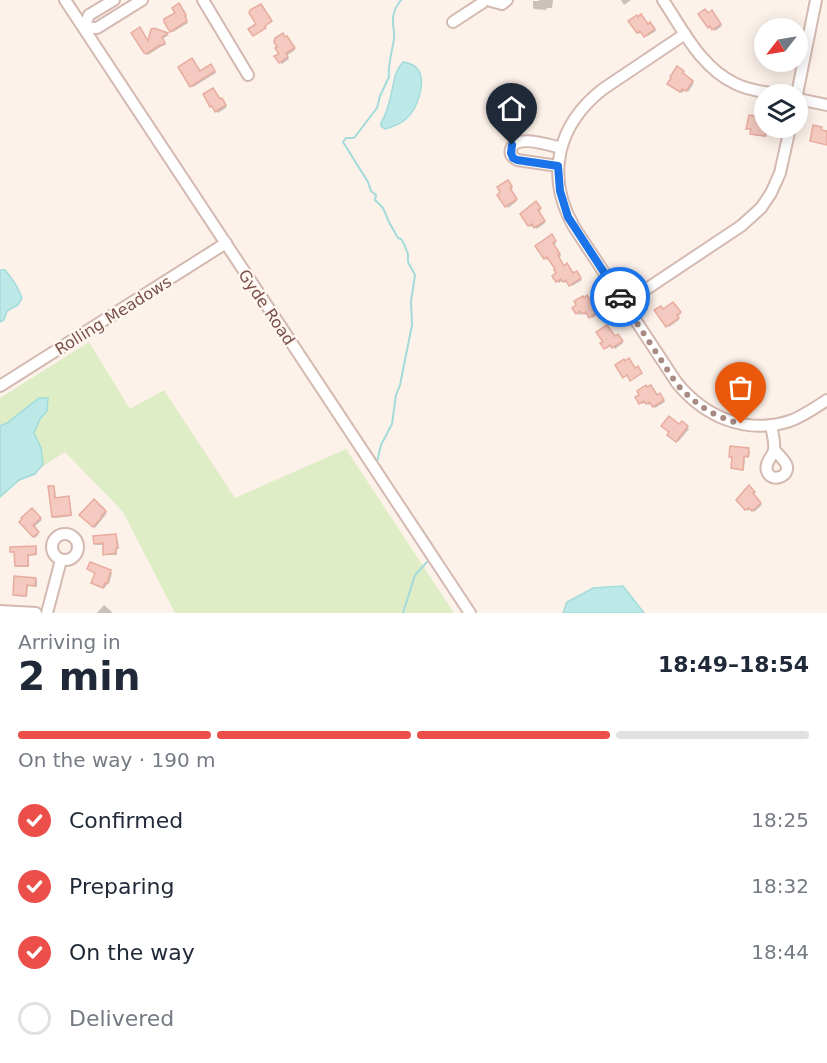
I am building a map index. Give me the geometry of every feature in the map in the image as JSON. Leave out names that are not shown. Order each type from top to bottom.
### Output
[{"type":"street","name":"Gyde Road","points":[[65,0],[470,613]]},
{"type":"street","points":[[114,0],[89,15],[84,28],[97,28],[142,0]]},
{"type":"street","points":[[203,0],[248,75]]},
{"type":"street","points":[[453,22],[486,0],[502,4],[507,0]]},
{"type":"street","points":[[663,0],[704,61],[726,79],[754,89]]},
{"type":"street","points":[[799,84],[816,0]]},
{"type":"street","points":[[686,34],[591,98],[571,123],[561,148],[558,166],[560,191],[568,217],[676,383],[695,402],[713,415],[754,426],[771,425],[797,418],[827,400]]},
{"type":"street","points":[[808,101],[827,105]]},
{"type":"street","points":[[624,304],[741,226],[761,208],[780,173],[788,138]]},
{"type":"street","points":[[558,166],[517,160],[513,158],[511,150],[512,145],[520,141],[538,142],[561,148]]},
{"type":"street","name":"Rolling Meadows","points":[[0,386],[226,243]]},
{"type":"street","points":[[771,425],[774,449]]},
{"type":"street","points":[[47,613],[61,560]]},
{"type":"street","points":[[0,611],[36,613]]},
{"type":"green space","points":[[89,342],[130,409],[164,390],[235,498],[346,449],[454,613],[175,613],[123,512],[65,452],[0,494],[0,398]]},
{"type":"water","points":[[403,62],[416,67],[419,71],[421,89],[410,115],[396,125],[385,129],[381,123],[396,75]]},
{"type":"water","points":[[0,270],[5,270],[22,298],[18,305],[7,311],[4,320],[0,322]]},
{"type":"water","points":[[39,398],[48,398],[47,411],[40,419],[34,433],[41,448],[43,464],[35,474],[19,480],[0,497],[0,426]]},
{"type":"water","points":[[623,586],[644,613],[563,613],[567,602],[593,588]]},
{"type":"building","points":[[179,3],[187,21],[170,32],[164,19],[175,13],[172,8]]},
{"type":"building","points":[[261,4],[272,21],[253,36],[248,29],[256,24],[249,13]]},
{"type":"building","points":[[705,9],[708,13],[712,10],[721,24],[712,30],[698,14]]},
{"type":"building","points":[[641,14],[655,29],[644,37],[640,31],[637,33],[628,21]]},
{"type":"building","points":[[140,27],[148,41],[151,29],[168,33],[162,37],[165,43],[144,53],[131,33]]},
{"type":"building","points":[[283,33],[295,48],[286,53],[288,57],[279,63],[274,56],[279,54],[274,42],[275,38]]},
{"type":"building","points":[[192,58],[200,71],[211,64],[215,71],[190,87],[178,67]]},
{"type":"building","points":[[677,66],[693,81],[686,91],[682,89],[680,92],[667,84]]},
{"type":"building","points":[[213,88],[226,105],[215,112],[203,94]]},
{"type":"building","points":[[749,115],[754,116],[754,135],[750,134],[751,129],[746,129]]},
{"type":"building","points":[[813,125],[827,131],[827,145],[810,141]]},
{"type":"building","points":[[508,180],[517,199],[505,207],[497,195],[500,192],[497,187]]},
{"type":"building","points":[[536,201],[541,208],[538,210],[545,221],[534,228],[532,224],[528,226],[520,214]]},
{"type":"building","points":[[552,234],[556,241],[553,243],[564,266],[567,263],[573,273],[577,271],[581,278],[569,286],[566,280],[563,282],[561,279],[556,282],[552,276],[556,273],[555,269],[547,257],[544,259],[535,246]]},
{"type":"building","points":[[587,295],[593,305],[596,303],[601,310],[589,318],[586,312],[582,314],[580,311],[576,314],[572,308],[576,305],[574,301]]},
{"type":"building","points":[[673,302],[681,312],[677,315],[679,318],[666,327],[654,310],[661,306],[663,309]]},
{"type":"building","points":[[607,325],[615,336],[618,334],[623,341],[612,348],[610,345],[604,349],[600,343],[603,342],[596,332]]},
{"type":"building","points":[[629,358],[635,368],[638,366],[642,373],[630,381],[627,375],[623,378],[615,365]]},
{"type":"building","points":[[646,385],[647,387],[651,385],[657,395],[660,393],[664,400],[653,407],[649,402],[646,404],[644,401],[639,404],[635,397],[639,395],[637,391]]},
{"type":"building","points":[[669,416],[679,424],[682,421],[688,426],[676,442],[661,426]]},
{"type":"building","points":[[730,446],[749,448],[748,457],[744,456],[743,470],[731,468]]},
{"type":"building","points":[[749,485],[761,503],[752,511],[749,508],[745,510],[736,500]]},
{"type":"building","points":[[48,486],[54,486],[55,498],[69,496],[71,515],[52,517]]},
{"type":"building","points":[[94,499],[106,511],[93,527],[79,515]]},
{"type":"building","points":[[32,508],[41,518],[33,525],[39,532],[33,537],[19,522]]},
{"type":"building","points":[[116,534],[118,548],[116,548],[116,553],[103,555],[103,543],[94,544],[93,536]]},
{"type":"building","points":[[36,546],[36,554],[28,555],[28,566],[15,566],[14,552],[10,552],[10,547]]},
{"type":"building","points":[[90,562],[111,570],[107,584],[105,583],[103,588],[91,583],[95,573],[87,569]]},
{"type":"building","points":[[14,576],[36,578],[35,586],[27,585],[26,596],[13,595]]},
{"type":"waterway","points":[[379,466],[377,462],[381,445],[392,424],[396,395],[412,325],[411,301],[415,275],[408,262],[404,244],[398,238],[383,208],[375,200],[376,195],[371,191],[368,182],[343,142],[346,138],[354,138],[377,108],[389,77],[394,38],[393,16],[401,0]]},
{"type":"waterway","points":[[385,476],[392,486]]},
{"type":"waterway","points":[[404,503],[417,523]]},
{"type":"waterway","points":[[423,531],[433,546]]},
{"type":"waterway","points":[[403,613],[415,575],[427,562]]},
{"type":"way so far","points":[[620,297],[676,383],[686,394],[713,415],[741,424]]},
{"type":"route","points":[[512,145],[511,153],[517,160],[558,166],[560,191],[568,217],[620,297]]}]
